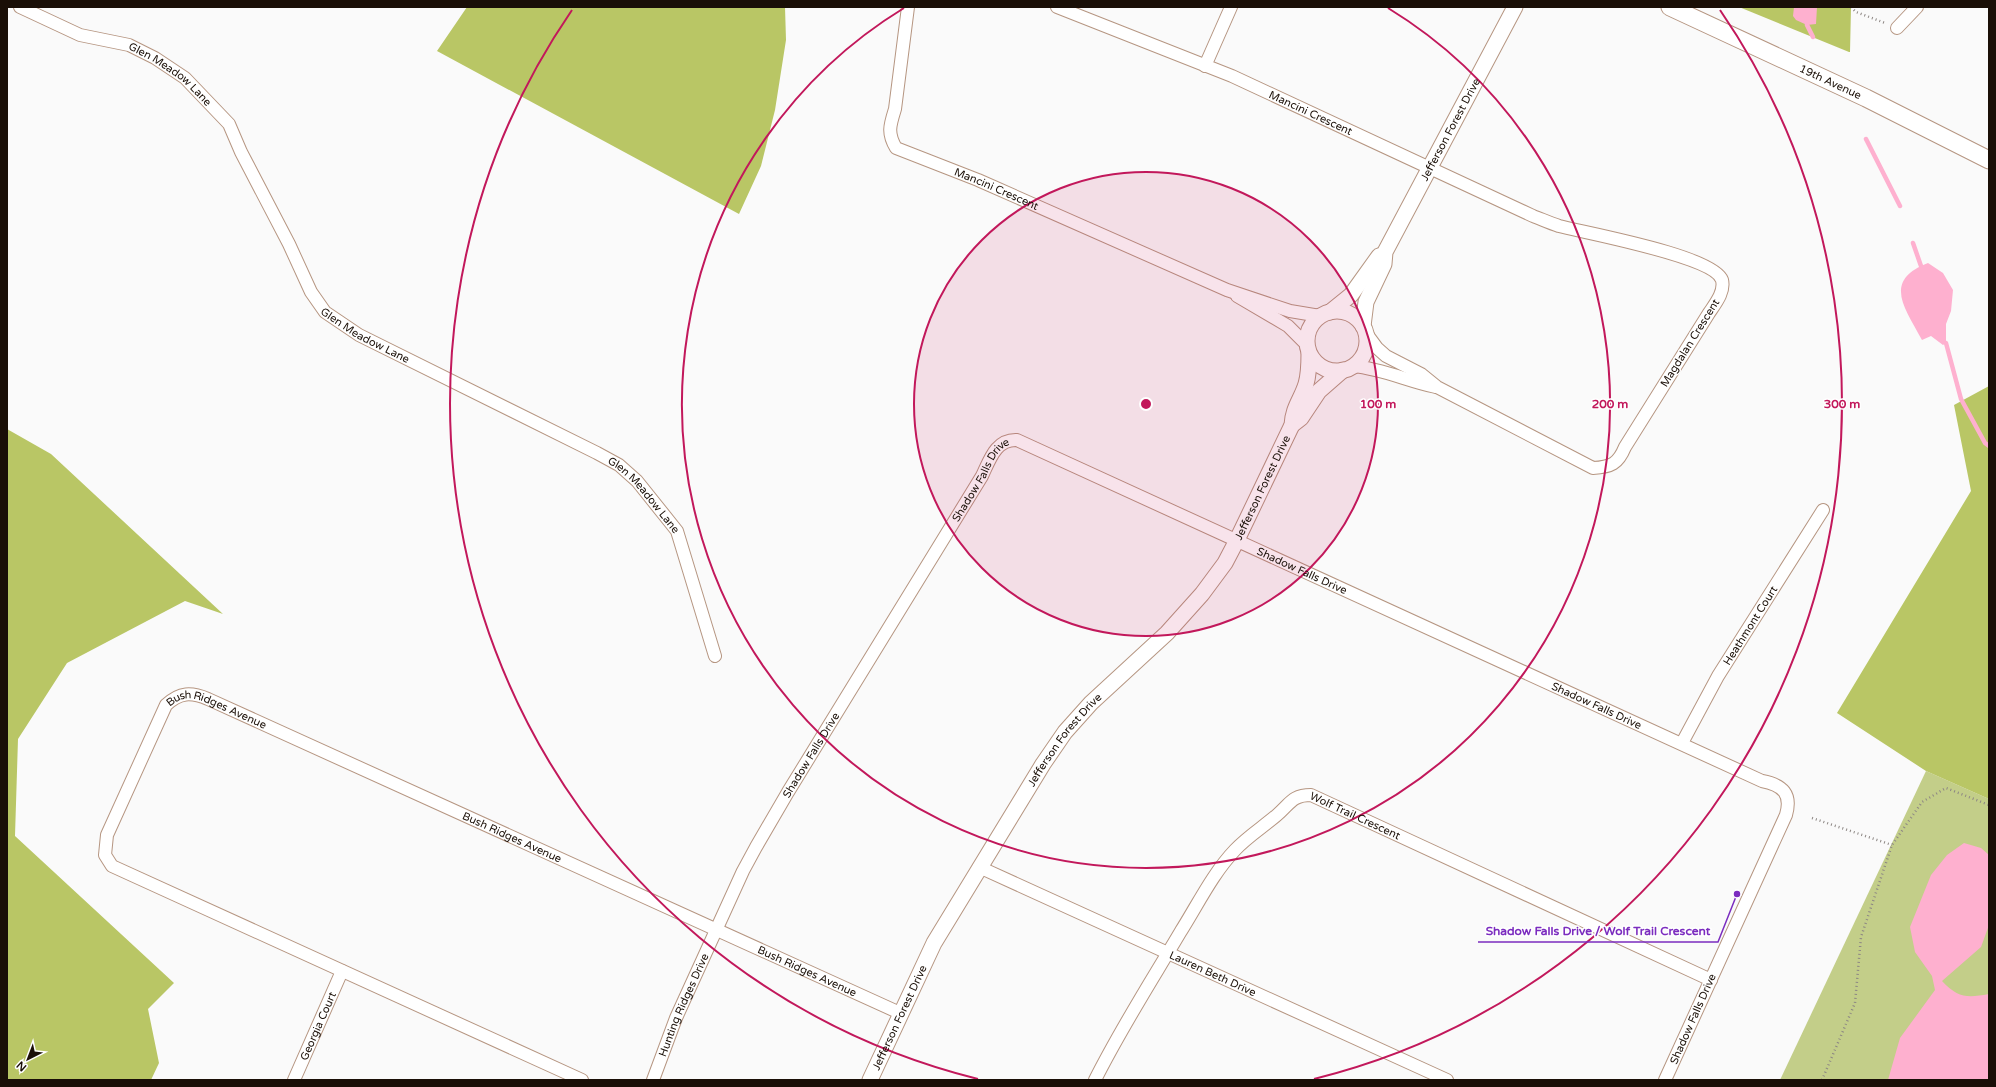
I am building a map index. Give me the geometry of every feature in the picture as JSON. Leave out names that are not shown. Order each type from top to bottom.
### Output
[{"type":"main road","name":"19th Avenue","points":[[1670,7],[1866,98],[1989,160]]},
{"type":"street","name":"Mancini Crescent","points":[[908,7],[895,108],[890,122],[890,137],[896,148],[978,180],[1228,290],[1290,311],[1325,314]]},
{"type":"street","name":"Mancini Crescent","points":[[1057,7],[1205,66],[1430,168]]},
{"type":"street","points":[[1205,66],[1231,7]]},
{"type":"street","name":"Jefferson Forest Drive","points":[[1364,330],[1366,302],[1384,264],[1385,252],[1515,7]]},
{"type":"street","points":[[1897,28],[1917,7]]},
{"type":"street","name":"Glen Meadow Lane","points":[[23,8],[80,35],[129,45],[155,58],[185,78],[229,124],[241,152],[289,244],[311,292],[326,312],[359,335],[597,453],[619,465],[637,481],[677,531],[715,656]]},
{"type":"street","name":"Magdalan Crescent","points":[[1364,330],[1377,348],[1386,356],[1421,374],[1437,387],[1593,468],[1607,468],[1620,459],[1633,434],[1709,313],[1720,299],[1722,281],[1716,271],[1680,255],[1557,225],[1430,168]]},
{"type":"street","name":"Jefferson Forest Drive","points":[[1325,314],[1351,295],[1376,259],[1385,252]]},
{"type":"street","name":"Mancini Crescent","points":[[1228,290],[1252,307],[1288,326],[1308,349]]},
{"type":"street","points":[[1347,313],[1355,317],[1364,330],[1367,346],[1364,354],[1348,368],[1334,371],[1325,369],[1317,364],[1308,349],[1308,332],[1315,320],[1325,314],[1347,313]]},
{"type":"street","name":"Jefferson Forest Drive","points":[[870,1080],[934,943],[1043,764],[1065,732],[1091,703],[1186,614],[1224,563],[1236,542],[1292,425],[1293,413],[1306,384],[1309,371],[1308,349]]},
{"type":"street","name":"Jefferson Forest Drive","points":[[1292,425],[1301,418],[1319,391],[1348,368]]},
{"type":"street","name":"Magdalan Crescent","points":[[1348,368],[1388,372],[1418,383],[1437,387]]},
{"type":"street","name":"Shadow Falls Drive","points":[[716,930],[743,871],[788,792],[982,476],[992,456],[1003,442],[1017,440],[1236,542],[1682,743],[1762,781],[1776,784],[1785,793],[1789,804],[1786,815],[1665,1080]]},
{"type":"street","name":"Heathmont Court","points":[[1682,743],[1718,676],[1823,510]]},
{"type":"street","name":"Bush Ridges Avenue","points":[[582,1080],[126,874],[112,866],[105,855],[107,834],[166,705],[174,698],[185,693],[198,694],[900,1013]]},
{"type":"street","name":"Wolf Trail Crescent","points":[[1095,1080],[1114,1042],[1216,874],[1235,850],[1277,815],[1292,799],[1301,795],[1311,795],[1711,980]]},
{"type":"street","name":"Lauren Beth Drive","points":[[979,867],[1444,1079]]},
{"type":"street","name":"Hunting Ridges Drive","points":[[653,1080],[676,1018],[716,930]]},
{"type":"street","name":"Georgia Court","points":[[294,1080],[342,971]]},
{"type":"path","points":[[1851,7],[1856,12],[1897,28]]},
{"type":"path","points":[[1822,1080],[1855,1003],[1862,937],[1892,846],[1922,802],[1946,788],[1989,805]]},
{"type":"path","points":[[1812,818],[1892,846]]},
{"type":"green space","points":[[467,7],[785,7],[786,40],[775,110],[761,166],[739,214],[437,51]]},
{"type":"green space","points":[[1739,7],[1851,7],[1850,52],[1849,52]]},
{"type":"green space","points":[[1989,386],[1989,799],[1926,771],[1837,713],[1971,491],[1954,405]]},
{"type":"green space","points":[[7,429],[51,454],[223,614],[185,601],[67,663],[18,739],[15,836],[174,983],[148,1009],[159,1063],[151,1080],[7,1080]]},
{"type":"green space","points":[[1926,771],[1989,799],[1989,1080],[1780,1080]]},
{"type":"shaded area","points":[[1794,7],[1817,7],[1816,24],[1807,25],[1796,20],[1793,16]]},
{"type":"shaded area","points":[[1928,263],[1943,273],[1953,290],[1951,311],[1946,324],[1946,343],[1943,345],[1931,336],[1922,340],[1909,317],[1901,296],[1901,287],[1905,278],[1914,270]]},
{"type":"shaded area","points":[[1964,843],[1981,848],[1989,855],[1989,925],[1981,947],[1942,981],[1958,994],[1975,996],[1989,994],[1989,1080],[1888,1080],[1900,1038],[1935,990],[1932,976],[1915,952],[1910,927],[1931,875],[1947,855]]},
{"type":"waterway","points":[[1807,25],[1813,37]]},
{"type":"waterway","points":[[1866,139],[1900,206]]},
{"type":"waterway","points":[[1913,243],[1921,266]]},
{"type":"waterway","points":[[1946,343],[1961,399],[1985,443],[1989,446]]},
{"type":"place","name":"Shadow Falls Drive / Wolf Trail Crescent","points":[[1737,894]]}]
